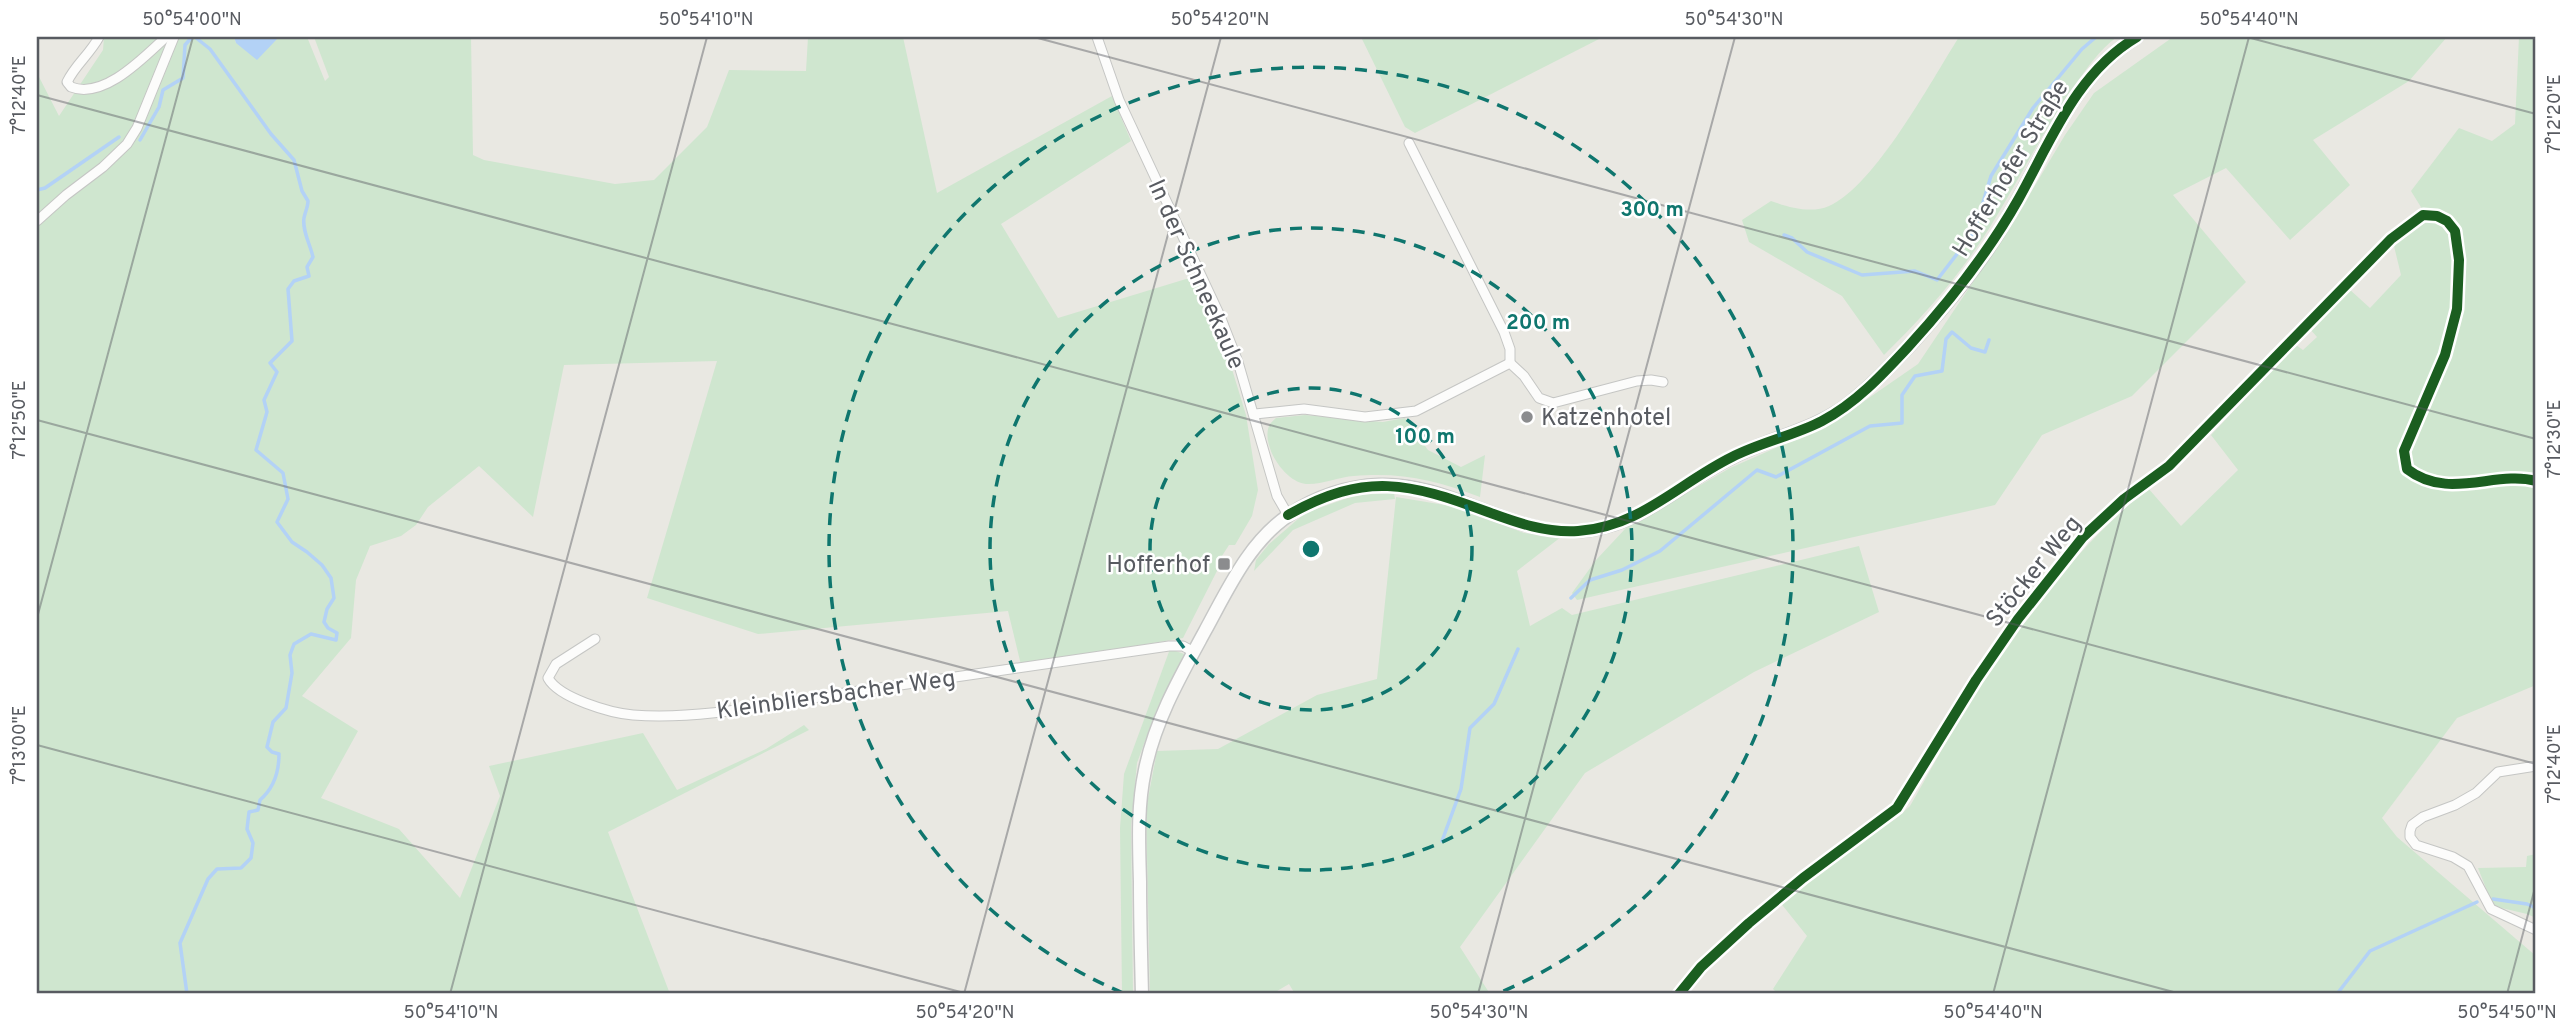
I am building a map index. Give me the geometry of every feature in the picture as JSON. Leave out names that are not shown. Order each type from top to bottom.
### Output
[{"type":"street","points":[[99,37],[67,82],[76,90],[88,89],[118,78],[166,37]]},
{"type":"street","points":[[37,220],[127,144],[138,128],[174,37]]},
{"type":"street","name":"In der Schneekaule","points":[[1097,37],[1119,100],[1220,316],[1255,414],[1277,496],[1288,515]]},
{"type":"street","name":"Hofferhofer Straße","points":[[1142,994],[1138,825],[1144,772],[1162,715],[1240,569],[1260,541],[1288,515],[1336,492],[1378,485],[1393,485],[1443,496],[1530,527],[1589,530],[1640,515],[1730,458],[1821,421],[1844,408],[1863,393],[1952,298],[2002,228],[2084,85],[2113,54],[2137,37]]},
{"type":"street","points":[[1409,143],[1504,332],[1510,349],[1510,363],[1524,376],[1539,398],[1553,403],[1637,381],[1663,382]]},
{"type":"street","name":"Stöcker Weg","points":[[1679,994],[1701,967],[1749,923],[1803,878],[1897,808],[1976,680],[2018,619],[2083,537],[2124,499],[2169,466],[2391,239],[2423,215],[2437,216],[2447,222],[2455,232],[2459,260],[2457,309],[2445,355],[2404,452],[2404,462],[2407,469],[2421,478],[2450,484],[2521,479],[2536,481]]},
{"type":"street","points":[[1255,414],[1304,409],[1365,417],[1416,411],[1510,363]]},
{"type":"street","name":"Kleinbliersbacher Weg","points":[[595,639],[556,664],[548,678],[551,684],[612,712],[663,716],[733,709],[1169,646],[1183,646],[1194,652]]},
{"type":"street","points":[[2536,766],[2498,772],[2476,793],[2455,805],[2417,820],[2410,831],[2410,837],[2416,845],[2453,857],[2468,866],[2491,909],[2536,930]]},
{"type":"green space","points":[[104,37],[234,37],[236,43],[266,49],[279,37],[307,37],[325,81],[329,77],[314,37],[471,37],[473,155],[484,160],[615,184],[654,180],[707,127],[729,70],[806,71],[808,37],[903,37],[937,193],[1112,96],[1131,141],[1001,224],[1058,318],[1186,279],[1196,279],[1216,317],[1246,415],[1258,490],[1252,516],[1235,545],[1229,545],[1220,559],[1221,563],[1183,638],[1021,665],[1008,611],[758,634],[647,598],[717,361],[564,365],[533,517],[479,466],[428,507],[416,525],[401,536],[370,546],[356,580],[351,638],[302,696],[358,731],[321,798],[399,829],[460,898],[500,796],[489,766],[643,733],[677,790],[766,749],[804,725],[809,730],[608,832],[670,994],[37,994],[37,73],[59,116],[103,50]]},
{"type":"green space","points":[[1361,37],[1603,37],[1415,133],[1405,127]]},
{"type":"green space","points":[[1959,37],[2117,37],[2094,59],[2063,102],[1990,227],[1967,261],[1927,310],[1884,355],[1842,296],[1749,242],[1742,220],[1771,201],[1807,210],[1829,206],[1847,195],[1865,177],[1901,130]]},
{"type":"green space","points":[[2173,37],[2447,37],[2409,81],[2313,140],[2350,185],[2290,240],[2226,168],[2173,195],[2246,282],[2132,396],[2042,435],[1995,505],[1577,600],[1572,593],[1596,560],[1626,528],[1730,468],[1834,422],[1918,364],[2012,224],[2065,135],[2094,93]]},
{"type":"green space","points":[[2519,37],[2536,37],[2536,479],[2453,481],[2422,473],[2408,465],[2407,450],[2450,351],[2462,306],[2454,223],[2440,214],[2424,212],[2411,191],[2459,128],[2492,141],[2515,124]]},
{"type":"green space","points":[[2430,220],[2439,222],[2451,239],[2455,259],[2452,312],[2442,352],[2403,446],[2401,460],[2407,473],[2464,487],[2515,482],[2536,485],[2536,685],[2457,718],[2382,818],[2397,837],[2536,956],[2536,994],[1778,994],[1773,989],[1807,936],[1779,901],[1910,806],[1972,696],[1999,655],[2057,579],[2124,509],[2148,488],[2181,526],[2238,470],[2211,435],[2296,345],[2303,350],[2317,337],[2310,329],[2348,288],[2370,308],[2401,275],[2393,242]]},
{"type":"green space","points":[[1305,415],[1383,422],[1405,418],[1428,450],[1461,467],[1485,455],[1480,497],[1448,486],[1403,476],[1371,475],[1312,484],[1298,482],[1277,462],[1267,434],[1276,418]]},
{"type":"green space","points":[[1394,493],[1395,499],[1355,503],[1293,530],[1254,571],[1256,560],[1269,544],[1305,513],[1356,495]]},
{"type":"green space","points":[[1396,497],[1457,507],[1524,533],[1561,537],[1517,571],[1530,626],[1562,608],[1572,615],[1859,546],[1879,612],[1754,672],[1585,773],[1460,947],[1490,994],[1295,994],[1289,984],[1272,994],[1150,994],[1146,809],[1157,751],[1218,749],[1317,695],[1377,679]]},
{"type":"green space","points":[[1170,649],[1184,654],[1156,711],[1137,763],[1131,826],[1133,994],[1122,994],[1120,828],[1124,774]]},
{"type":"green space","points":[[2536,854],[2536,918],[2493,906],[2478,868],[2526,867],[2527,856]]},
{"type":"water","points":[[234,37],[279,37],[257,60],[236,43]]},
{"type":"waterway","points":[[140,140],[159,107],[163,90],[183,78],[185,45],[192,37]]},
{"type":"waterway","points":[[187,994],[180,943],[208,879],[217,869],[241,868],[251,858],[253,843],[247,829],[249,812],[258,810],[260,800],[277,774],[279,754],[267,747],[273,722],[286,708],[292,673],[290,655],[294,644],[311,634],[336,640],[337,633],[324,622],[327,609],[334,598],[331,578],[322,565],[292,542],[277,522],[288,499],[283,473],[256,450],[267,412],[264,400],[277,372],[270,363],[292,341],[288,289],[294,281],[309,276],[307,267],[313,257],[304,223],[308,201],[302,191],[294,160],[271,134],[210,49],[195,37]]},
{"type":"waterway","points":[[1784,235],[1792,238],[1807,252],[1862,275],[1915,271],[1937,280],[1974,232],[1991,176],[2033,108],[2082,49],[2096,37]]},
{"type":"waterway","points":[[37,190],[45,188],[119,137]]},
{"type":"waterway","points":[[1571,598],[1590,580],[1622,570],[1660,551],[1757,470],[1776,477],[1870,426],[1902,423],[1902,395],[1915,376],[1942,371],[1946,339],[1952,332],[1971,348],[1985,352],[1989,340]]},
{"type":"waterway","points":[[1442,841],[1461,789],[1470,728],[1494,704],[1518,649]]},
{"type":"waterway","points":[[2493,899],[2536,908]]},
{"type":"waterway","points":[[2337,994],[2370,951],[2477,902]]},
{"type":"cycle path","points":[[1288,515],[1341,492],[1388,486],[1434,494],[1543,529],[1578,531],[1600,528],[1640,513],[1732,457],[1822,421],[1846,406],[1878,378],[1953,295],[2006,220],[2081,89],[2097,69],[2137,37]]},
{"type":"cycle path","points":[[1679,994],[1701,967],[1749,923],[1803,878],[1897,808],[1976,680],[2018,619],[2083,537],[2124,499],[2169,466],[2391,239],[2423,215],[2437,216],[2447,221],[2455,231],[2459,260],[2457,309],[2445,355],[2404,451],[2407,469],[2439,483],[2504,479],[2536,481]]},
{"type":"place","name":"Katzenhotel","points":[[1527,417]]},
{"type":"place","name":"Hofferhof","points":[[1224,564]]}]
